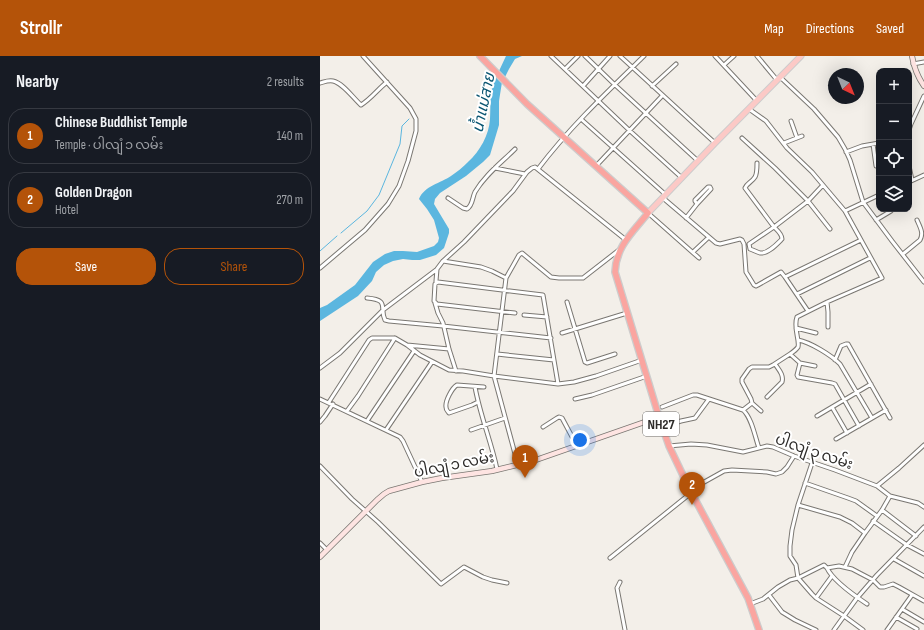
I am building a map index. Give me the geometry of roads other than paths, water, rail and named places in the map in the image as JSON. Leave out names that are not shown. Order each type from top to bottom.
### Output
[{"type":"highway","points":[[480,56],[527,104],[648,213]]},
{"type":"highway","name":"NH27","points":[[648,213],[621,248],[617,256],[615,272],[669,446],[750,604],[759,630]]},
{"type":"main road","name":"NH27","points":[[648,213],[801,56]]},
{"type":"street","points":[[320,268],[365,230],[388,204],[399,186],[408,161],[416,131],[416,119],[410,108],[362,56]]},
{"type":"street","points":[[551,56],[682,178]]},
{"type":"street","points":[[565,69],[578,56]]},
{"type":"street","points":[[585,56],[698,161]]},
{"type":"street","points":[[583,86],[610,56]]},
{"type":"street","points":[[620,56],[715,143]]},
{"type":"street","points":[[538,169],[564,137],[614,84],[644,56]]},
{"type":"street","points":[[715,56],[756,101]]},
{"type":"street","points":[[724,65],[734,56]]},
{"type":"street","points":[[757,56],[779,79],[814,109],[838,137],[846,152],[863,202],[924,282]]},
{"type":"street","points":[[912,56],[913,64],[918,77],[924,86]]},
{"type":"street","points":[[913,64],[924,62]]},
{"type":"street","points":[[652,86],[676,64]]},
{"type":"street","points":[[320,83],[333,81],[341,85],[361,105],[387,82]]},
{"type":"street","points":[[596,166],[662,96]]},
{"type":"street","points":[[912,122],[924,96]]},
{"type":"street","points":[[749,109],[766,121],[787,148],[812,172],[845,211],[882,278],[797,317],[796,328],[798,347],[790,354],[769,367],[752,367],[749,369],[742,382],[752,403],[762,411]]},
{"type":"street","points":[[581,119],[613,147],[686,218],[716,243],[720,244],[740,239],[749,246],[750,249],[762,253],[775,245],[782,239],[782,237],[745,188],[746,185],[754,178],[757,163]]},
{"type":"street","points":[[791,121],[797,138]]},
{"type":"street","points":[[784,143],[802,136]]},
{"type":"street","points":[[742,138],[808,201],[830,229]]},
{"type":"street","points":[[873,144],[876,166]]},
{"type":"street","points":[[846,152],[862,146],[876,144]]},
{"type":"street","points":[[448,198],[466,209],[471,204],[474,194],[482,182],[515,149]]},
{"type":"street","points":[[320,368],[340,353],[383,310],[437,269],[513,191],[525,174],[532,168],[535,167],[538,169],[626,240]]},
{"type":"street","points":[[495,168],[525,174]]},
{"type":"street","points":[[912,180],[924,175]]},
{"type":"street","points":[[749,246],[750,243],[808,201],[823,185]]},
{"type":"street","points":[[686,218],[711,189],[710,187],[708,187],[694,201],[697,204]]},
{"type":"street","points":[[845,211],[876,196]]},
{"type":"street","points":[[876,220],[890,212]]},
{"type":"street","points":[[648,213],[699,258]]},
{"type":"street","points":[[903,254],[916,244],[922,237],[917,220]]},
{"type":"street","points":[[693,252],[708,237]]},
{"type":"street","points":[[742,240],[744,244],[746,272],[754,285],[756,286],[781,272],[808,311]]},
{"type":"street","points":[[785,277],[861,240]]},
{"type":"street","points":[[518,465],[494,376],[506,278],[518,255],[521,253],[551,277],[583,278],[621,248]]},
{"type":"street","points":[[797,294],[870,258]]},
{"type":"street","points":[[444,261],[481,267],[506,278]]},
{"type":"street","points":[[437,269],[434,301],[456,371]]},
{"type":"street","points":[[918,274],[924,272]]},
{"type":"street","points":[[436,282],[543,295],[558,384]]},
{"type":"street","points":[[367,298],[376,298],[379,300],[383,306],[383,315],[385,320],[551,338]]},
{"type":"street","points":[[567,302],[585,362],[587,363],[615,354]]},
{"type":"street","points":[[827,302],[828,327]]},
{"type":"street","points":[[435,303],[515,313]]},
{"type":"street","points":[[562,333],[628,312]]},
{"type":"street","points":[[524,315],[547,317]]},
{"type":"street","points":[[796,328],[816,333]]},
{"type":"street","points":[[329,402],[369,340],[372,338],[395,338],[432,362],[449,370],[558,384],[596,376],[642,360]]},
{"type":"street","points":[[347,412],[395,338]]},
{"type":"street","points":[[798,340],[806,341],[835,360],[844,371],[872,418]]},
{"type":"street","points":[[835,360],[841,346],[848,344],[890,418]]},
{"type":"street","points":[[407,345],[449,349]]},
{"type":"street","points":[[367,421],[414,351]]},
{"type":"street","points":[[497,354],[554,360]]},
{"type":"street","points":[[790,354],[800,363],[815,366]]},
{"type":"street","points":[[386,430],[432,362]]},
{"type":"street","points":[[800,363],[798,377],[834,384],[859,426]]},
{"type":"street","points":[[767,396],[782,382],[783,379],[775,364]]},
{"type":"street","points":[[576,399],[592,396],[647,376]]},
{"type":"street","points":[[817,416],[871,384]]},
{"type":"street","points":[[478,402],[449,413],[446,408],[446,403],[455,386],[484,387]]},
{"type":"street","points":[[475,387],[497,469]]},
{"type":"street","points":[[662,407],[696,395],[743,410],[746,412],[749,419],[759,448]]},
{"type":"street","points":[[320,399],[398,436],[403,441],[422,482]]},
{"type":"street","points":[[662,427],[695,418],[709,399]]},
{"type":"street","points":[[743,410],[752,403]]},
{"type":"street","points":[[320,422],[333,404]]},
{"type":"street","points":[[832,408],[846,433]]},
{"type":"street","points":[[836,439],[886,410]]},
{"type":"street","points":[[543,427],[559,417],[562,418],[577,446]]},
{"type":"street","name":"ပါလျံ ၁ လမ်း","points":[[320,557],[384,494],[422,482],[533,461],[659,417]]},
{"type":"street","points":[[471,430],[505,418]]},
{"type":"street","name":"ပါလျံ ၃ လမ်း","points":[[669,446],[691,444],[707,445],[743,452],[767,446],[773,447],[812,463],[877,486],[890,496],[924,507]]},
{"type":"street","points":[[877,486],[924,445]]},
{"type":"street","points":[[610,558],[691,491],[724,472],[732,470],[776,474],[782,472],[787,467],[794,456]]},
{"type":"street","points":[[812,463],[798,505],[790,538],[790,556],[796,565],[798,578],[816,598],[863,630]]},
{"type":"street","points":[[320,466],[441,584],[464,567],[483,577],[507,583]]},
{"type":"street","points":[[805,483],[856,501],[877,516]]},
{"type":"street","points":[[845,567],[852,552],[882,510],[890,496]]},
{"type":"street","points":[[798,505],[840,517],[852,523],[865,533]]},
{"type":"street","points":[[882,510],[916,536]]},
{"type":"street","points":[[873,521],[907,545],[924,554]]},
{"type":"street","points":[[834,630],[857,598],[924,527]]},
{"type":"street","points":[[320,543],[327,550]]},
{"type":"street","points":[[894,559],[924,576]]},
{"type":"street","points":[[750,604],[763,599],[790,580],[798,578],[822,566],[827,568],[839,566],[852,569],[874,580],[880,587],[893,584],[924,601]]},
{"type":"street","points":[[827,568],[832,576],[857,598],[867,604]]},
{"type":"street","points":[[816,598],[832,576]]},
{"type":"street","points":[[620,582],[617,588],[625,630]]},
{"type":"street","points":[[769,595],[782,612],[816,630]]},
{"type":"street","points":[[887,630],[912,595]]},
{"type":"street","points":[[902,609],[924,622]]},
{"type":"street","points":[[896,617],[917,629]]},
{"type":"water","points":[[506,56],[522,56],[515,59],[505,77],[499,71]]},
{"type":"water","points":[[496,76],[502,82],[499,101],[499,125],[490,155],[466,176],[440,193],[435,199],[434,204],[449,229],[444,248],[436,255],[420,260],[403,259],[384,265],[376,272],[372,281],[358,296],[320,321],[320,308],[327,305],[355,285],[373,262],[385,254],[394,251],[417,252],[434,246],[438,242],[439,238],[434,220],[419,199],[421,195],[429,188],[460,169],[480,148],[488,131],[491,92]]},
{"type":"waterway","points":[[341,233],[367,211],[379,195],[400,144],[402,126],[409,119]]},
{"type":"waterway","points":[[320,251],[337,236]]},
{"type":"place","name":"Chinese Buddhist Temple","points":[[525,478]]},
{"type":"place","name":"Golden Dragon","points":[[692,505]]},
{"type":"water label","name":"น้ำแม่สาย","points":[[484,103]]}]
